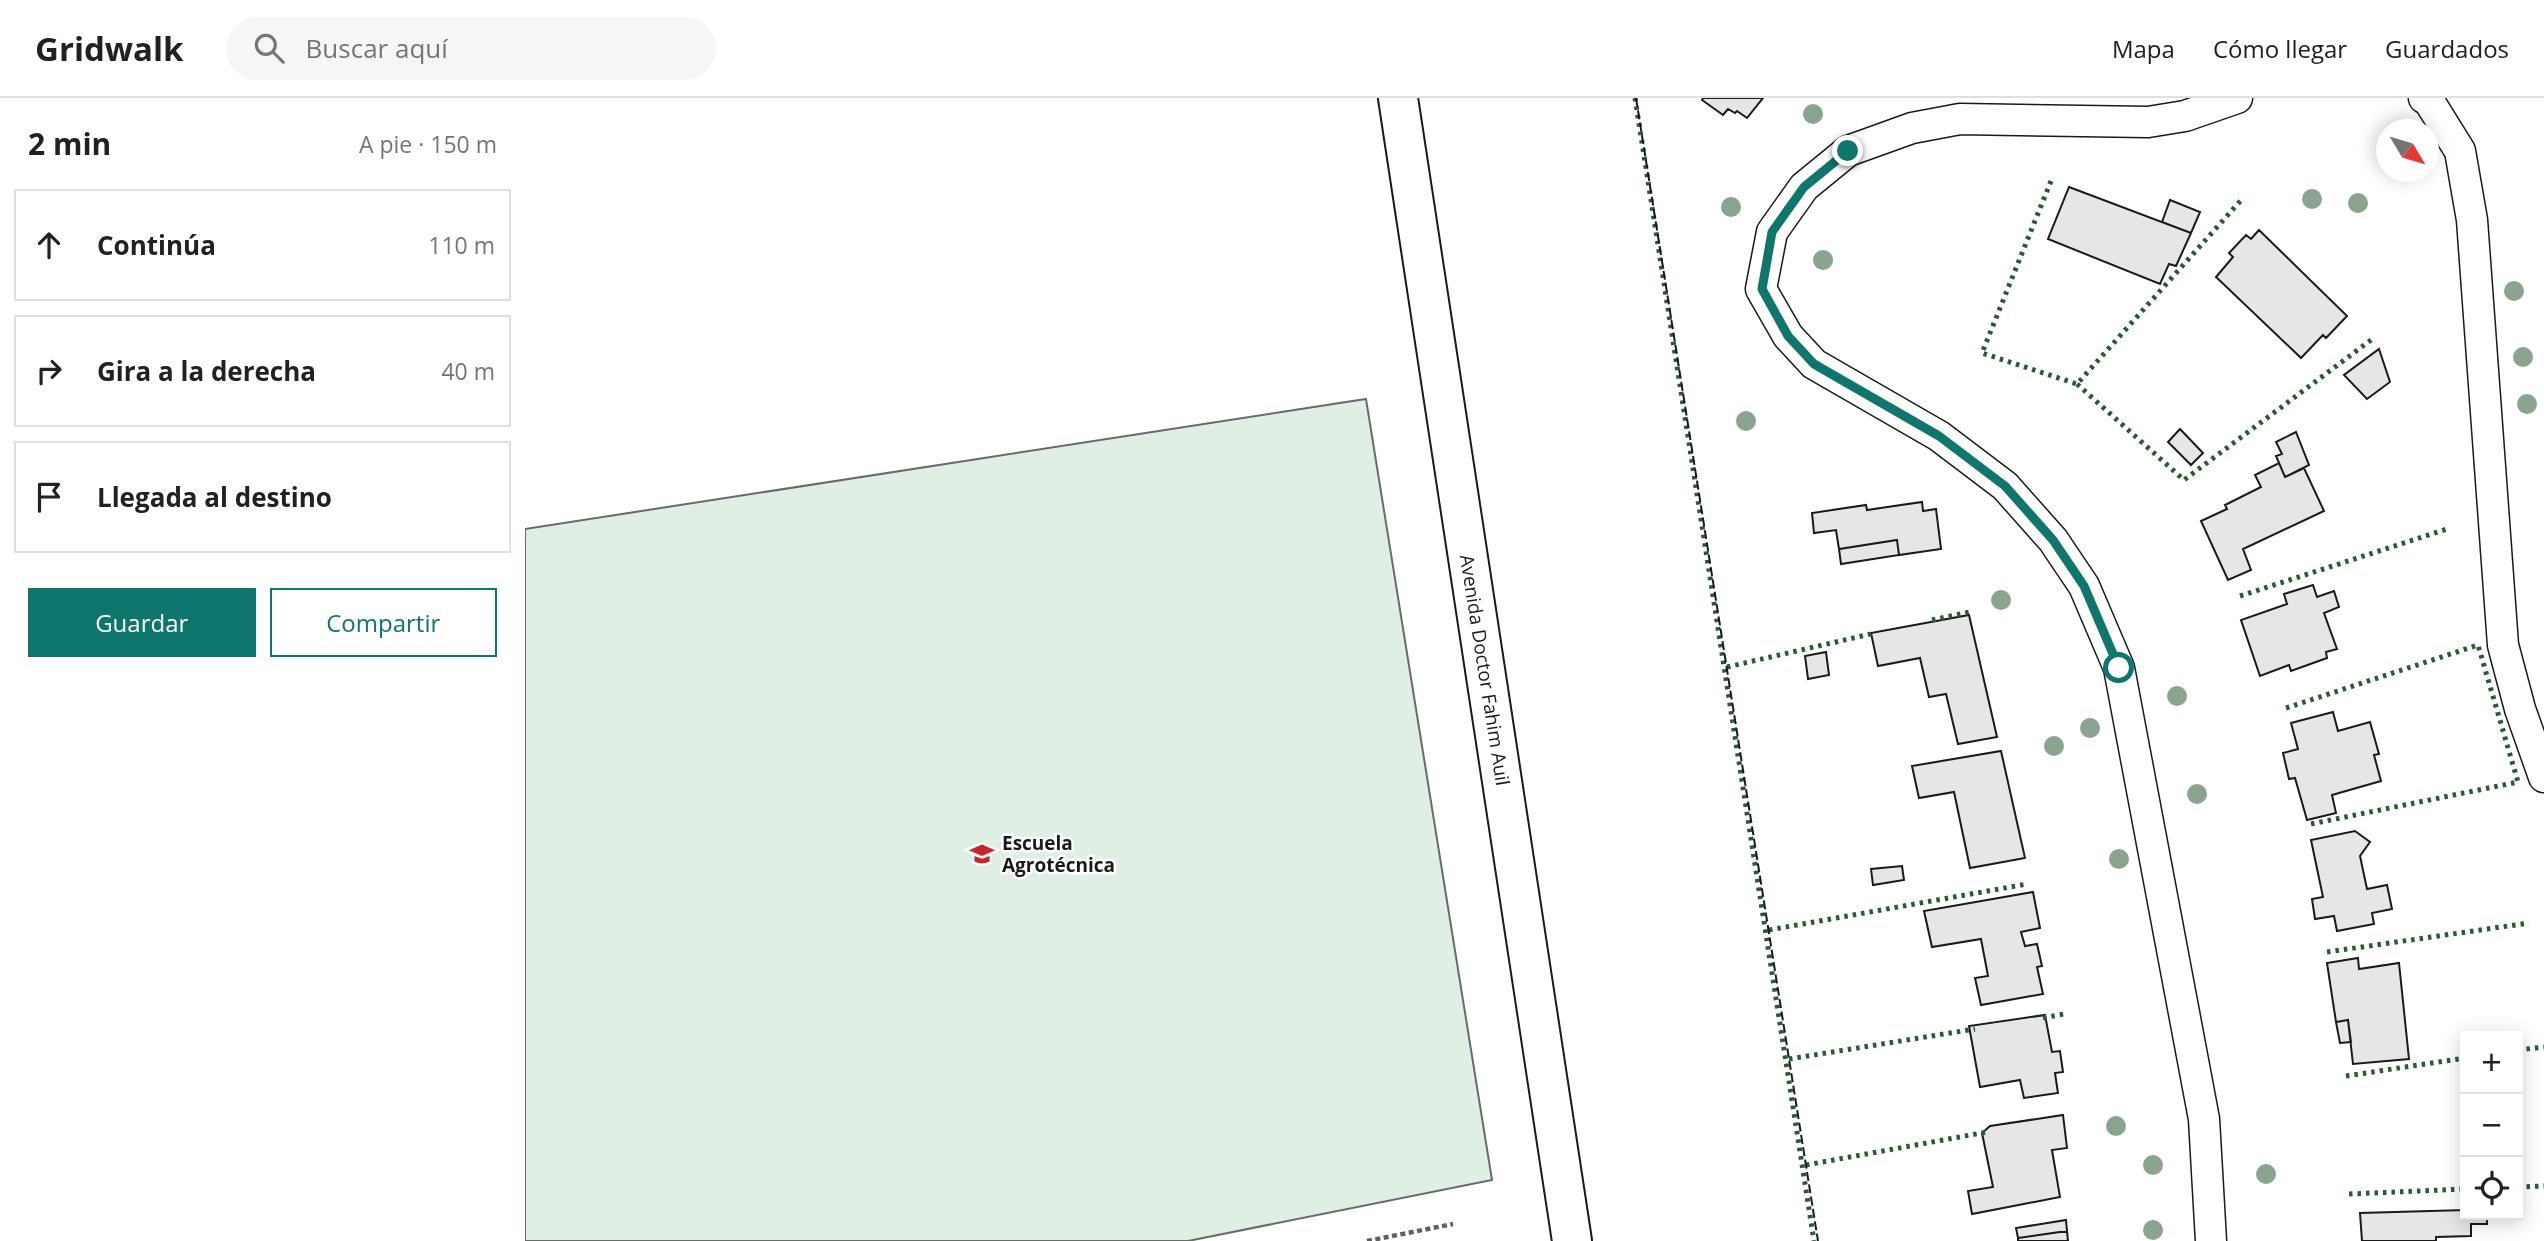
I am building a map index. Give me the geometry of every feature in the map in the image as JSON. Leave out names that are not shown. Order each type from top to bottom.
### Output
[{"type":"highway","name":"Avenida Doctor Fahim Auil","points":[[1398,98],[1572,1241]]},
{"type":"street","points":[[2211,1241],[2204,1119],[2119,668],[2084,586],[2053,540],[2005,486],[1939,436],[1814,364],[1788,336],[1762,289],[1772,232],[1804,187],[1848,151],[1912,128],[1960,119],[2148,122],[2185,116],[2237,98]]},
{"type":"street","points":[[2424,98],[2429,101],[2460,151],[2467,187],[2474,234],[2504,645],[2520,709],[2544,777]]},
{"type":"path","points":[[1367,1241],[1453,1224]]},
{"type":"green space","name":"Escuela Agrotécnica","points":[[1366,399],[1492,1180],[1188,1241],[525,1241],[525,529]]},
{"type":"building","points":[[1763,98],[1747,118],[1728,109],[1723,115],[1702,100]]},
{"type":"building","points":[[2069,187],[2191,233],[2176,266],[2169,264],[2160,284],[2048,239]]},
{"type":"building","points":[[2170,200],[2200,212],[2191,233],[2162,222]]},
{"type":"building","points":[[2259,230],[2347,316],[2326,338],[2323,335],[2301,358],[2216,277],[2233,257],[2229,253],[2246,235],[2251,239]]},
{"type":"building","points":[[2379,349],[2390,382],[2367,399],[2344,375]]},
{"type":"building","points":[[2180,429],[2203,453],[2191,465],[2168,442]]},
{"type":"building","points":[[2296,432],[2309,465],[2285,477],[2276,456],[2282,454],[2276,442]]},
{"type":"building","points":[[2279,463],[2285,477],[2304,468],[2324,511],[2243,549],[2251,570],[2228,580],[2201,521],[2227,509],[2225,505],[2261,487],[2255,475]]},
{"type":"building","points":[[1922,502],[1923,511],[1936,509],[1941,549],[1899,555],[1897,540],[1839,549],[1836,530],[1814,533],[1812,513],[1866,505],[1867,510]]},
{"type":"building","points":[[1897,540],[1899,555],[1841,564],[1839,549]]},
{"type":"building","points":[[2313,585],[2317,597],[2334,591],[2339,607],[2324,613],[2337,649],[2326,652],[2327,658],[2291,671],[2289,665],[2260,676],[2241,620],[2287,604],[2284,594]]},
{"type":"building","points":[[1969,615],[1997,737],[1958,744],[1946,694],[1929,697],[1920,658],[1878,666],[1871,633]]},
{"type":"building","points":[[1826,652],[1829,675],[1808,679],[1805,656]]},
{"type":"building","points":[[2333,712],[2338,731],[2370,722],[2379,754],[2374,755],[2381,781],[2332,795],[2336,813],[2307,820],[2295,778],[2289,779],[2283,753],[2298,749],[2291,723]]},
{"type":"building","points":[[2001,751],[2025,858],[1970,868],[1954,792],[1919,798],[1912,766]]},
{"type":"building","points":[[2355,831],[2370,842],[2360,856],[2367,889],[2387,885],[2392,909],[2372,913],[2374,924],[2337,931],[2334,916],[2315,919],[2312,899],[2323,897],[2311,840]]},
{"type":"building","points":[[1902,866],[1904,880],[1873,885],[1871,869]]},
{"type":"building","points":[[2033,892],[2040,928],[2021,932],[2025,946],[2037,944],[2042,966],[2037,967],[2043,994],[1981,1005],[1975,978],[1988,976],[1981,939],[1932,947],[1924,911]]},
{"type":"building","points":[[2358,958],[2359,969],[2399,963],[2409,1059],[2353,1064],[2348,1020],[2336,1022],[2327,963]]},
{"type":"building","points":[[2045,1015],[2052,1052],[2060,1051],[2063,1072],[2055,1073],[2058,1093],[2024,1098],[2020,1080],[1980,1087],[1969,1026]]},
{"type":"building","points":[[2348,1020],[2351,1042],[2340,1043],[2336,1022]]},
{"type":"building","points":[[2063,1115],[2067,1148],[2052,1150],[2060,1197],[1972,1214],[1968,1191],[1993,1187],[1982,1133],[1990,1126]]},
{"type":"building","points":[[2460,1210],[2460,1220],[2487,1220],[2487,1224],[2471,1224],[2471,1236],[2436,1237],[2436,1241],[2362,1241],[2360,1213]]},
{"type":"building","points":[[2066,1220],[2067,1231],[2018,1238],[2016,1228]]},
{"type":"building","points":[[2067,1231],[2068,1241],[2018,1241],[2018,1238]]},
{"type":"hedge","points":[[1635,98],[1814,1241]]},
{"type":"hedge","points":[[2051,181],[1982,353],[2077,384],[2243,198]]},
{"type":"hedge","points":[[2077,384],[2184,480],[2375,337]]},
{"type":"hedge","points":[[2240,596],[2447,529]]},
{"type":"hedge","points":[[1932,620],[1970,612]]},
{"type":"hedge","points":[[1727,667],[1875,633]]},
{"type":"hedge","points":[[2286,708],[2478,645],[2518,782],[2306,825]]},
{"type":"hedge","points":[[1769,930],[2027,884]]},
{"type":"hedge","points":[[2327,952],[2529,923]]},
{"type":"hedge","points":[[2043,1018],[2064,1014]]},
{"type":"hedge","points":[[1789,1059],[1975,1029]]},
{"type":"hedge","points":[[2523,1049],[2544,1047]]},
{"type":"hedge","points":[[2346,1076],[2460,1059]]},
{"type":"hedge","points":[[1806,1165],[1987,1132]]},
{"type":"hedge","points":[[2523,1187],[2544,1186]]},
{"type":"hedge","points":[[2349,1194],[2460,1189]]},
{"type":"fence","points":[[1636,98],[1818,1241]]},
{"type":"place","name":"Escuela Agrotécnica","points":[[982,854]]},
{"type":"route","points":[[1848,151],[1804,187],[1772,232],[1762,289],[1788,336],[1814,364],[1939,436],[2005,486],[2053,540],[2084,586],[2119,668]]}]
